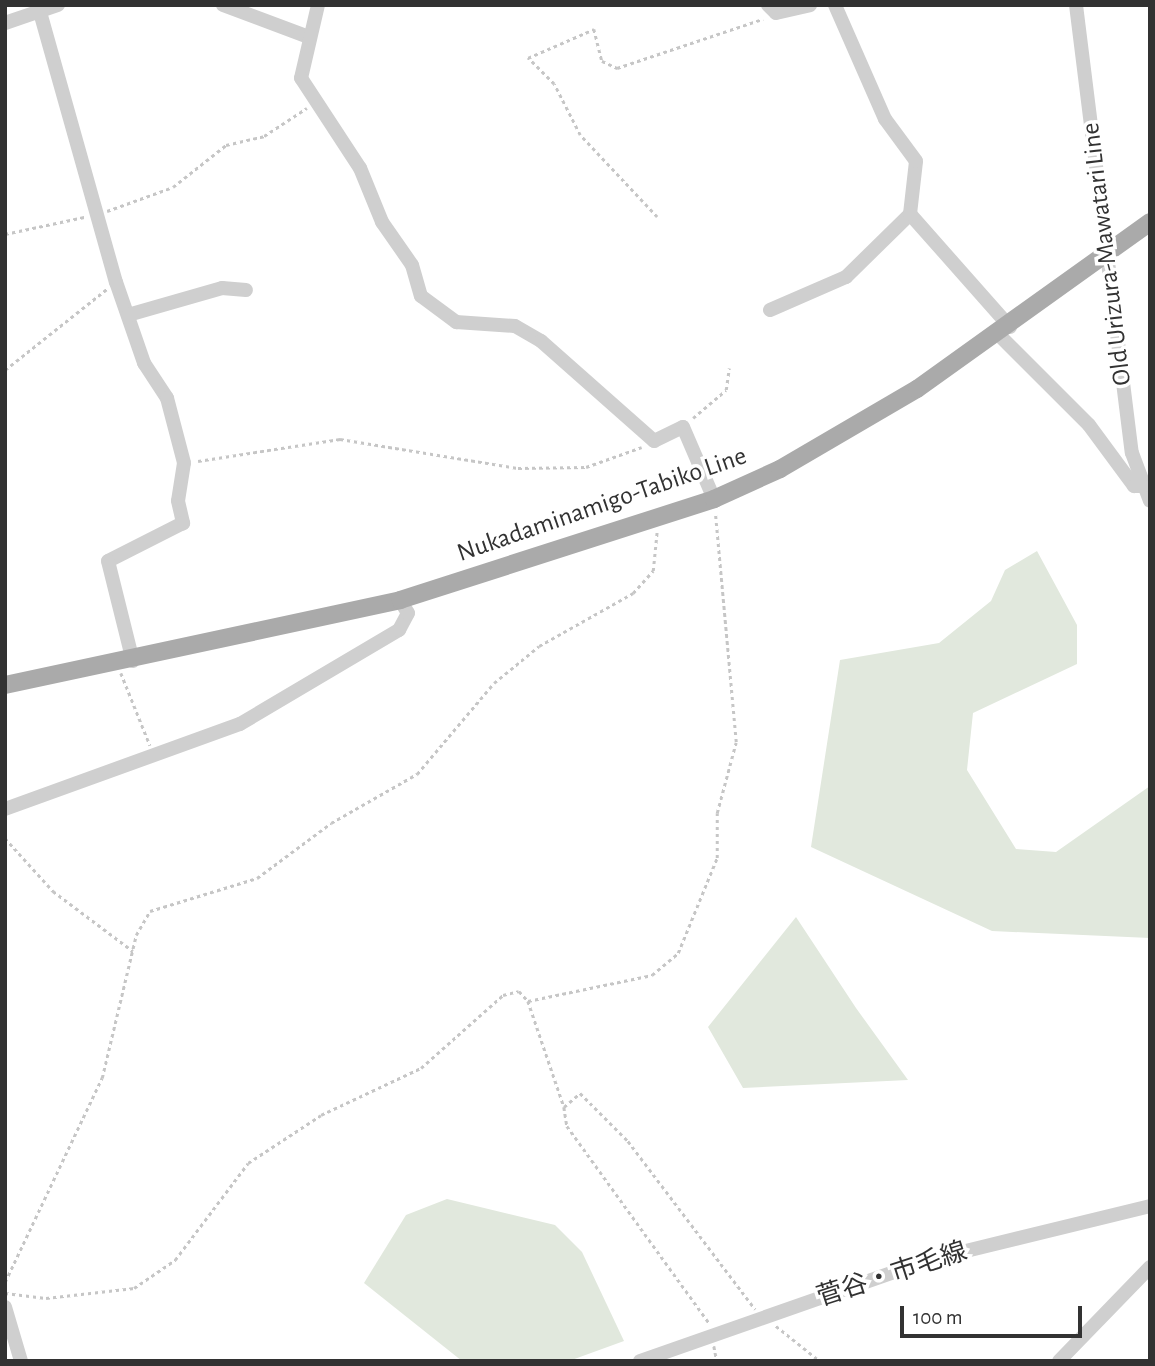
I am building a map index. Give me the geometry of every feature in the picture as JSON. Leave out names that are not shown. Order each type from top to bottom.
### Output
[{"type":"main road","name":"Nukadaminamigo-Tabiko Line","points":[[5,685],[126,663],[400,600],[714,499],[791,463],[1005,331],[1150,222]]},
{"type":"street","points":[[5,23],[38,9],[58,5]]},
{"type":"street","points":[[223,5],[306,36]]},
{"type":"street","points":[[318,5],[306,36],[301,78],[360,168],[432,308],[456,323],[515,326],[654,441],[683,427],[714,499]]},
{"type":"street","points":[[770,9],[810,5]]},
{"type":"street","points":[[770,310],[846,277],[910,214],[916,162],[886,118],[835,5]]},
{"type":"street","name":"Old Urizura-Mawatari Line","points":[[1076,5],[1132,453],[1150,501]]},
{"type":"street","points":[[38,9],[99,214],[116,282],[144,363],[167,398],[184,463],[178,501],[183,523],[108,561],[126,663]]},
{"type":"street","points":[[910,214],[1005,331],[1089,425],[1134,486],[1143,486]]},
{"type":"street","points":[[128,315],[222,288],[246,290]]},
{"type":"street","points":[[5,808],[152,751],[240,723],[333,672],[399,630],[408,613],[400,600]]},
{"type":"street","name":"菅谷・市毛線","points":[[640,1361],[925,1261],[1150,1206]]},
{"type":"street","points":[[1059,1361],[1150,1267]]},
{"type":"street","points":[[5,1307],[21,1361]]},
{"type":"path","points":[[657,217],[580,135],[554,84],[528,58],[594,29],[602,61],[617,68],[770,9]]},
{"type":"path","points":[[5,234],[99,214],[173,187],[226,145],[264,136],[314,101]]},
{"type":"path","points":[[5,370],[116,282]]},
{"type":"path","points":[[683,427],[726,390],[729,368]]},
{"type":"path","points":[[184,463],[340,439],[518,468],[586,467],[654,441]]},
{"type":"path","points":[[528,1001],[652,975],[678,954],[717,858],[718,814],[736,742],[714,499]]},
{"type":"path","points":[[5,1282],[102,1078],[133,951],[150,911],[163,902],[257,878],[331,823],[417,774],[494,683],[539,646],[632,593],[653,572],[657,517]]},
{"type":"path","points":[[126,663],[152,751]]},
{"type":"path","points":[[5,838],[53,891],[133,951]]},
{"type":"path","points":[[5,1293],[46,1298],[134,1288],[174,1260],[248,1163],[321,1115],[421,1068],[503,995],[519,991],[528,1001],[564,1107],[567,1126],[708,1316],[718,1361]]},
{"type":"path","points":[[564,1107],[580,1093],[628,1141],[723,1274],[764,1317],[820,1361]]},
{"type":"shaded area","points":[[1037,551],[1077,625],[1077,664],[973,713],[967,770],[1016,849],[1056,852],[1150,786],[1150,938],[992,931],[811,847],[840,660],[939,643],[991,601],[1005,570]]},
{"type":"shaded area","points":[[796,917],[908,1080],[743,1088],[708,1027]]},
{"type":"shaded area","points":[[447,1199],[555,1225],[582,1252],[624,1341],[569,1361],[462,1361],[364,1283],[406,1215]]}]
